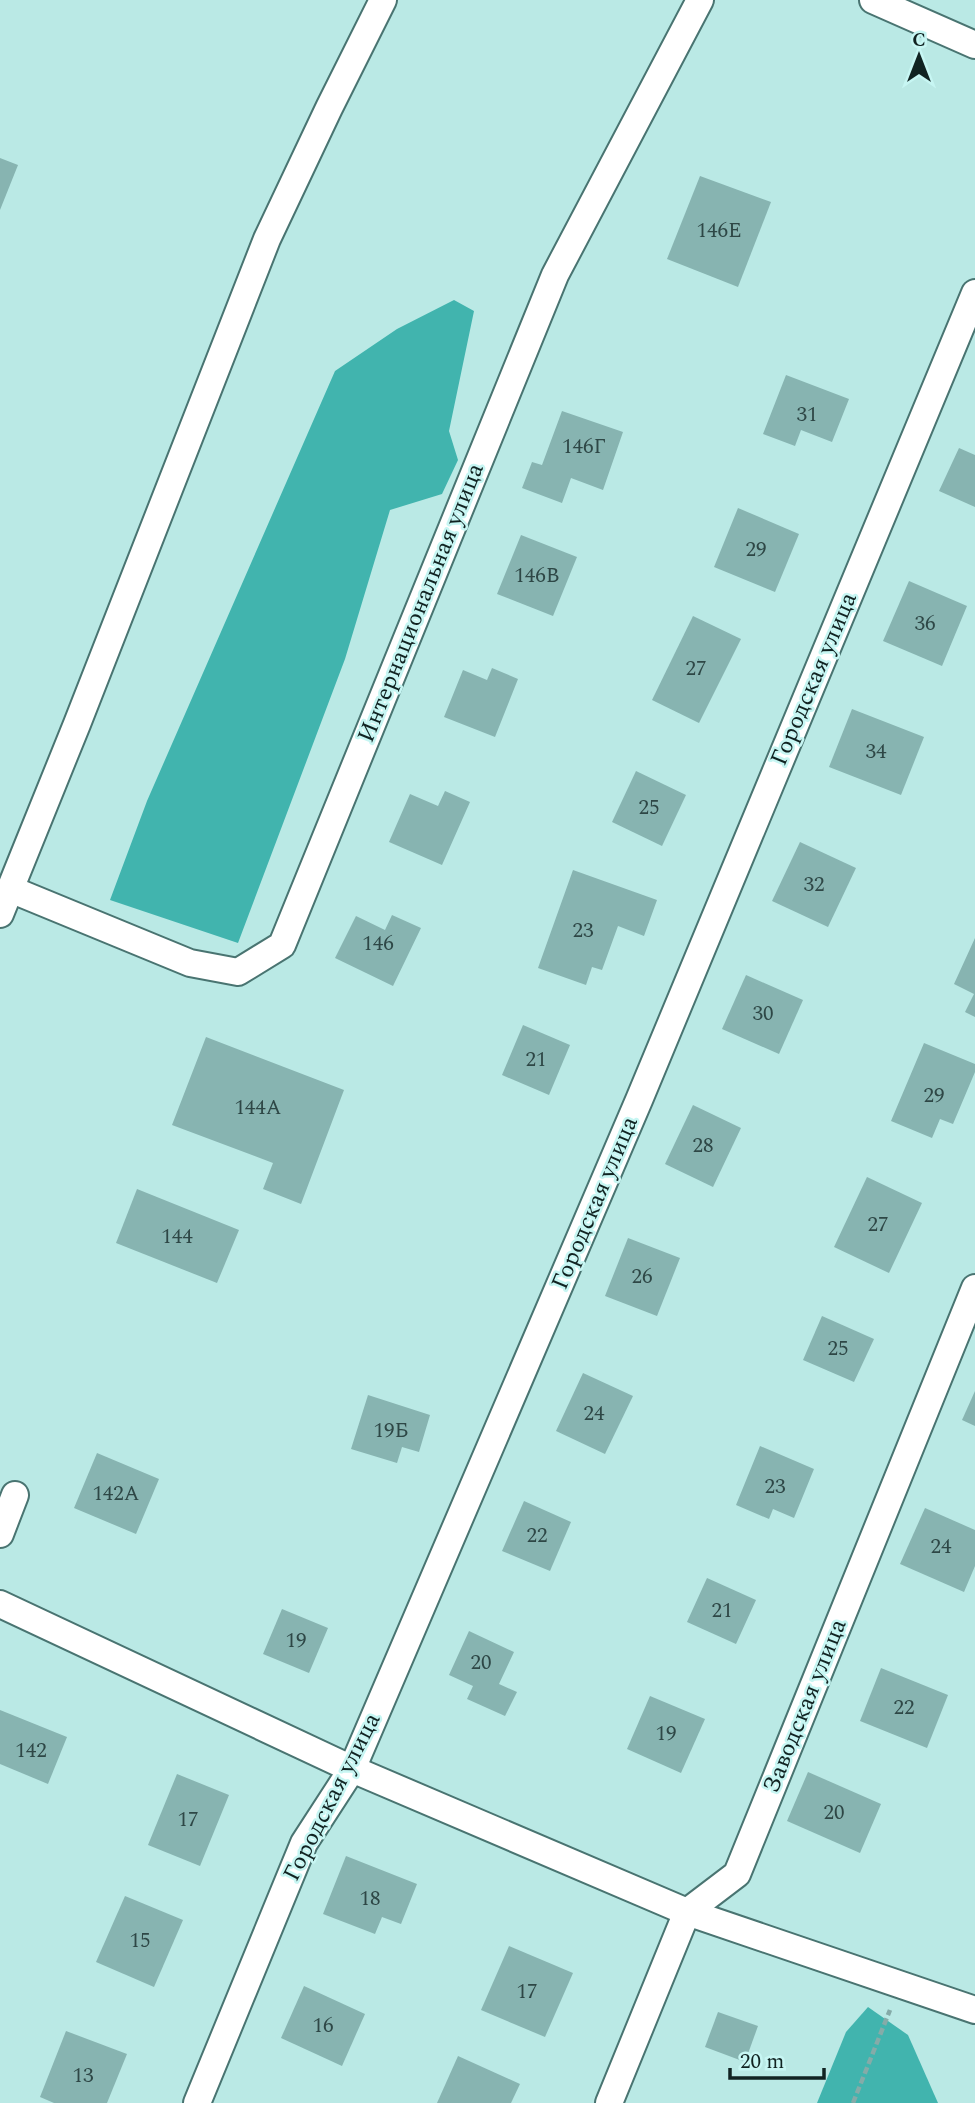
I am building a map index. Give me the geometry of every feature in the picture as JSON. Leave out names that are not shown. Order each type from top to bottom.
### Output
[{"type":"street","points":[[0,914],[267,239],[383,0]]},
{"type":"street","name":"Интернациональная улица","points":[[9,889],[190,963],[238,972],[282,945],[555,275],[700,0]]},
{"type":"street","points":[[873,0],[975,44]]},
{"type":"street","name":"Городская улица","points":[[197,2103],[304,1843],[352,1769],[639,1100],[975,293]]},
{"type":"street","name":"Заводская улица","points":[[687,1912],[737,1874],[975,1288]]},
{"type":"street","points":[[0,1534],[15,1495]]},
{"type":"street","points":[[0,1604],[352,1769],[687,1912],[975,2010]]},
{"type":"street","points":[[609,2103],[687,1912]]},
{"type":"path","points":[[853,2103],[900,1986]]},
{"type":"shaded area","points":[[454,300],[474,311],[449,431],[458,460],[442,494],[390,510],[345,659],[238,943],[110,900],[147,801],[335,371],[397,329]]},
{"type":"shaded area","points":[[868,2007],[908,2035],[938,2103],[817,2103],[846,2032]]},
{"type":"building","points":[[0,158],[18,165],[0,210]]},
{"type":"building","points":[[700,176],[771,202],[738,287],[667,259]]},
{"type":"building","points":[[786,375],[849,399],[832,442],[801,430],[795,446],[763,434]]},
{"type":"building","points":[[562,411],[623,432],[603,490],[571,478],[562,503],[522,488],[532,462],[542,465]]},
{"type":"building","points":[[959,448],[975,455],[975,507],[939,491]]},
{"type":"building","points":[[738,508],[799,534],[775,592],[714,567]]},
{"type":"building","points":[[521,535],[577,557],[553,616],[497,594]]},
{"type":"building","points":[[909,581],[967,606],[942,666],[883,641]]},
{"type":"building","points":[[693,616],[741,639],[699,723],[652,700]]},
{"type":"building","points":[[492,668],[518,679],[495,737],[444,717],[463,670],[487,680]]},
{"type":"building","points":[[852,709],[924,737],[901,795],[829,767]]},
{"type":"building","points":[[636,771],[686,795],[662,846],[612,822]]},
{"type":"building","points":[[445,791],[470,802],[442,865],[389,842],[410,794],[438,806]]},
{"type":"building","points":[[800,842],[856,868],[828,927],[772,901]]},
{"type":"building","points":[[573,870],[657,900],[644,936],[618,926],[602,970],[592,967],[586,985],[538,968]]},
{"type":"building","points":[[392,915],[421,928],[393,986],[335,958],[356,916],[385,930]]},
{"type":"building","points":[[975,938],[975,1017],[965,1012],[974,994],[954,984]]},
{"type":"building","points":[[746,975],[803,1000],[779,1054],[722,1029]]},
{"type":"building","points":[[523,1025],[570,1045],[549,1095],[502,1075]]},
{"type":"building","points":[[206,1037],[344,1090],[301,1204],[263,1189],[273,1163],[172,1125]]},
{"type":"building","points":[[924,1043],[975,1064],[975,1072],[953,1124],[940,1119],[932,1138],[891,1121]]},
{"type":"building","points":[[693,1105],[741,1128],[713,1187],[665,1164]]},
{"type":"building","points":[[867,1177],[922,1203],[889,1273],[834,1247]]},
{"type":"building","points":[[137,1189],[239,1230],[217,1283],[116,1243]]},
{"type":"building","points":[[628,1238],[680,1258],[657,1316],[605,1296]]},
{"type":"building","points":[[822,1316],[874,1339],[854,1382],[803,1360]]},
{"type":"building","points":[[583,1373],[633,1396],[605,1454],[556,1431]]},
{"type":"building","points":[[975,1391],[975,1426],[962,1420]]},
{"type":"building","points":[[368,1395],[430,1415],[419,1452],[402,1447],[397,1463],[351,1449]]},
{"type":"building","points":[[760,1446],[814,1469],[794,1518],[773,1509],[769,1519],[736,1505]]},
{"type":"building","points":[[97,1453],[159,1479],[136,1534],[74,1508]]},
{"type":"building","points":[[524,1501],[571,1522],[550,1571],[502,1551]]},
{"type":"building","points":[[925,1508],[975,1530],[975,1566],[964,1592],[900,1564]]},
{"type":"building","points":[[707,1578],[756,1600],[736,1644],[687,1622]]},
{"type":"building","points":[[282,1609],[328,1628],[309,1673],[263,1654]]},
{"type":"building","points":[[469,1631],[514,1652],[499,1684],[517,1692],[505,1716],[467,1699],[473,1686],[449,1675]]},
{"type":"building","points":[[881,1668],[948,1695],[927,1748],[860,1721]]},
{"type":"building","points":[[650,1696],[705,1719],[681,1773],[627,1749]]},
{"type":"building","points":[[0,1710],[67,1737],[48,1784],[0,1764]]},
{"type":"building","points":[[808,1772],[881,1804],[860,1853],[787,1821]]},
{"type":"building","points":[[177,1774],[229,1795],[200,1866],[148,1845]]},
{"type":"building","points":[[346,1856],[417,1884],[401,1924],[382,1917],[375,1934],[323,1914]]},
{"type":"building","points":[[125,1896],[183,1920],[154,1987],[96,1962]]},
{"type":"building","points":[[509,1946],[573,1973],[545,2037],[481,2010]]},
{"type":"building","points":[[304,1986],[365,2014],[342,2066],[281,2038]]},
{"type":"building","points":[[718,2012],[758,2026],[745,2062],[705,2047]]},
{"type":"building","points":[[66,2031],[127,2054],[107,2103],[54,2103],[40,2097]]},
{"type":"building","points":[[458,2056],[520,2084],[511,2103],[437,2103]]}]
